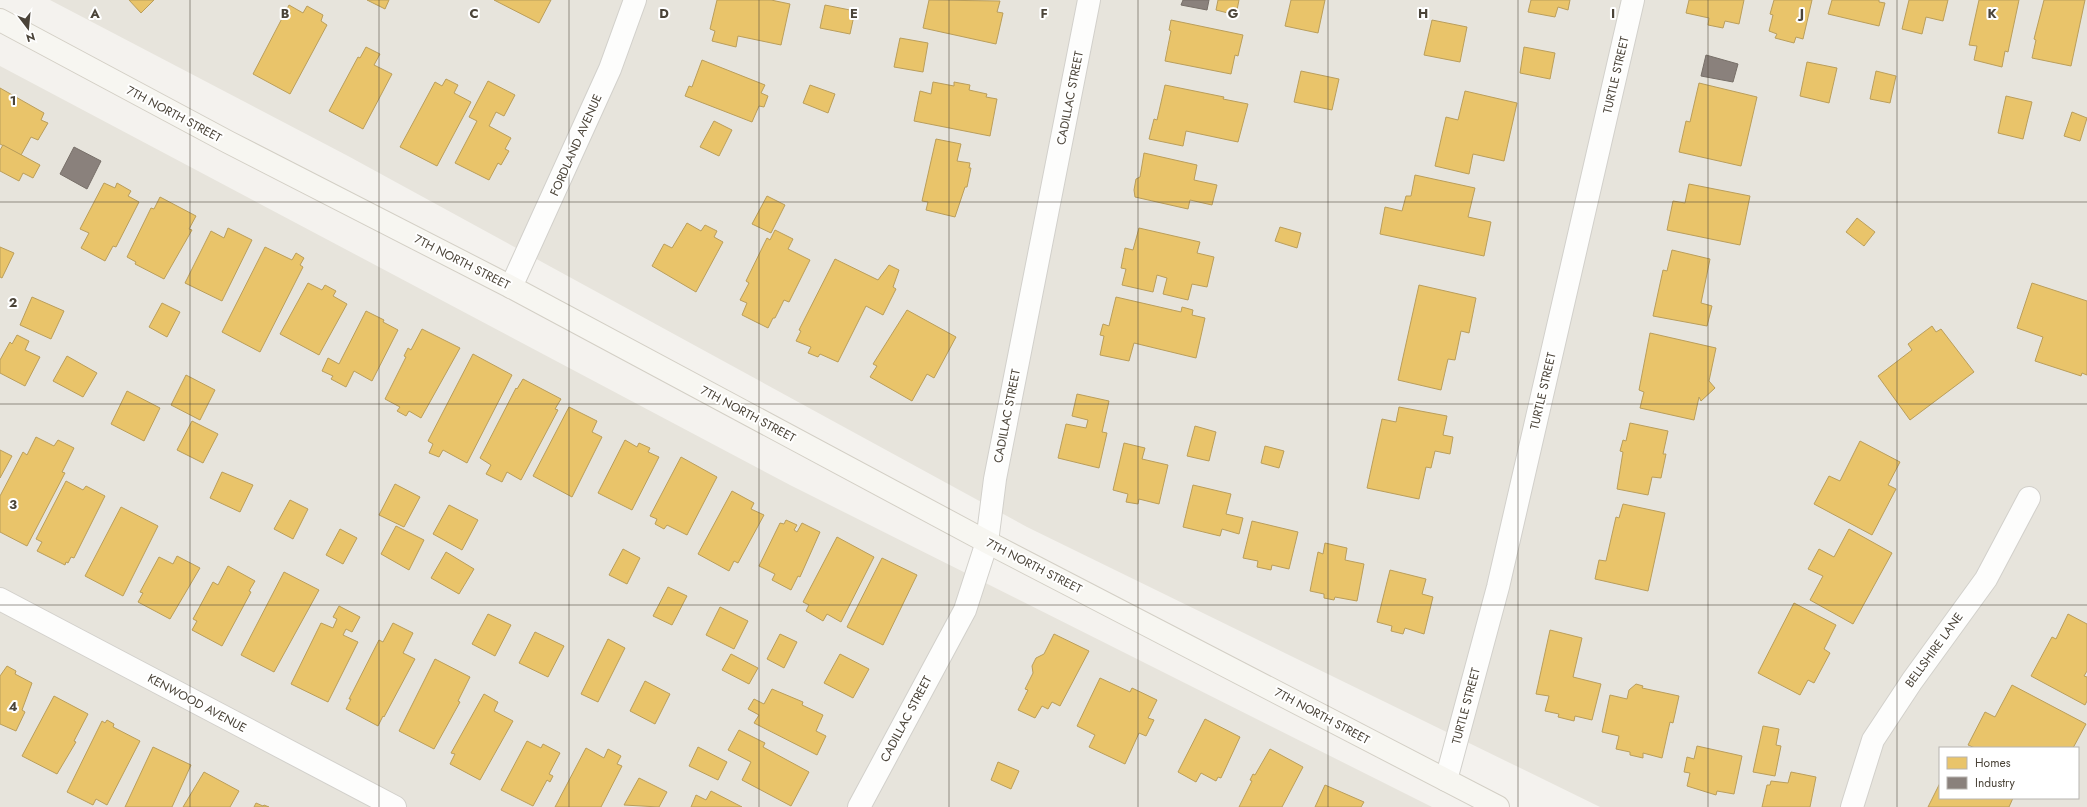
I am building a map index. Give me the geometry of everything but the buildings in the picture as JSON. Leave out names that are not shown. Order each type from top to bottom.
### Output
[{"type":"street","name":"FORDLAND AVENUE","points":[[511,287],[610,69],[635,0]]},
{"type":"street","name":"CADILLAC STREET","points":[[859,807],[965,610],[987,542],[995,479],[1089,0]]},
{"type":"street","name":"TURTLE STREET","points":[[1446,780],[1498,587],[1633,0]]},
{"type":"street","name":"7TH NORTH STREET","points":[[0,20],[228,142],[511,287],[987,542],[1498,807]]},
{"type":"street","name":"BELLSHIRE LANE","points":[[1852,807],[1873,740],[1912,682],[1986,579],[2029,498]]},
{"type":"street","name":"KENWOOD AVENUE","points":[[0,599],[395,807]]},
{"type":"shaded area","points":[[50,0],[2087,0],[2087,807],[1600,807],[1027,527],[348,156]]},
{"type":"shaded area","points":[[0,66],[790,485],[1432,807],[0,807]]}]
